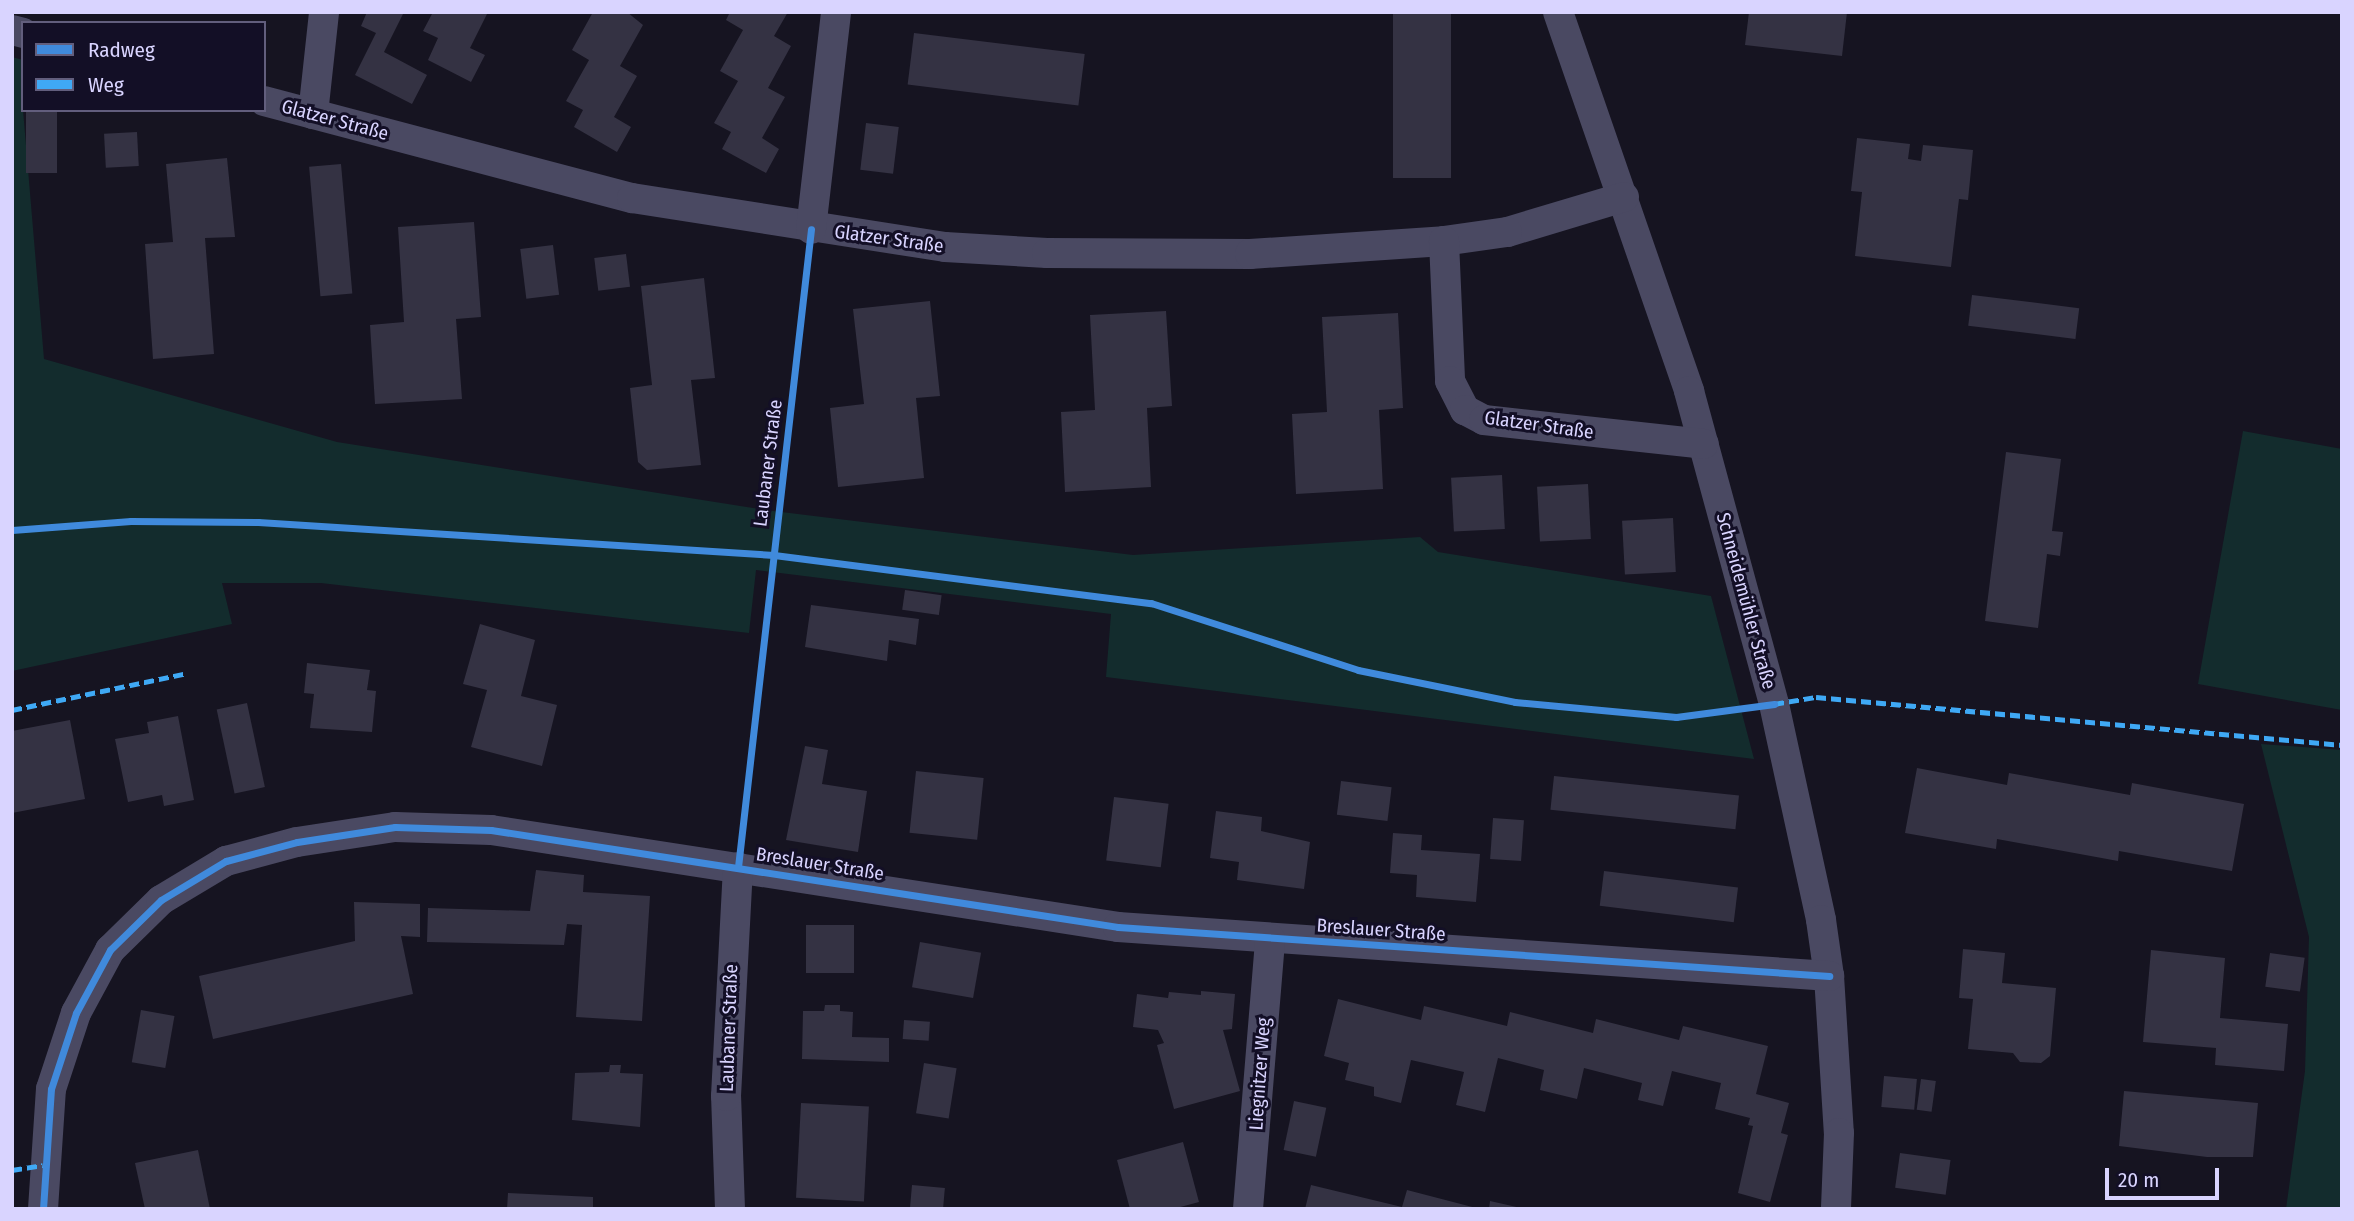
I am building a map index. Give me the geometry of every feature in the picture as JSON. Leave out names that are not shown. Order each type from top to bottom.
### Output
[{"type":"street","points":[[313,114],[324,12]]},
{"type":"street","points":[[811,229],[836,12]]},
{"type":"street","name":"Schneidemühler Straße","points":[[1558,12],[1624,197],[1704,444],[1774,704],[1821,920],[1829,976],[1838,1095],[1836,1209]]},
{"type":"street","name":"Glatzer Straße","points":[[266,102],[632,198],[811,229],[945,247],[1047,253],[1250,254],[1444,241],[1507,232],[1624,197]]},
{"type":"street","name":"Glatzer Straße","points":[[1444,241],[1450,381],[1472,415],[1506,424],[1704,444]]},
{"type":"street","name":"Breslauer Straße","points":[[43,1209],[51,1089],[81,1003],[110,950],[153,908],[226,861],[297,842],[395,827],[491,830],[1118,927],[1829,976]]},
{"type":"street","name":"Laubaner Straße","points":[[730,1209],[726,1096],[738,867]]},
{"type":"street","name":"Liegnitzer Weg","points":[[1248,1209],[1269,939]]},
{"type":"green space","points":[[12,57],[21,59],[21,112],[23,112],[44,359],[337,442],[765,510],[1133,555],[1420,537],[1438,552],[1711,596],[1754,759],[1106,677],[1111,614],[756,570],[749,633],[321,583],[222,583],[232,624],[12,671]]},
{"type":"green space","points":[[2243,431],[2342,449],[2342,710],[2198,684]]},
{"type":"green space","points":[[2261,744],[2342,750],[2342,1209],[2286,1209],[2305,1071],[2309,937]]},
{"type":"building","points":[[367,12],[404,12],[384,52],[427,75],[412,104],[355,75],[376,33],[361,26]]},
{"type":"building","points":[[433,12],[488,12],[470,48],[485,55],[471,82],[428,60],[438,38],[423,31]]},
{"type":"building","points":[[593,12],[627,12],[643,25],[620,66],[637,76],[614,117],[631,127],[617,152],[574,127],[583,110],[566,101],[589,60],[572,50]]},
{"type":"building","points":[[730,12],[788,12],[774,36],[791,46],[768,88],[785,97],[762,138],[779,149],[766,173],[722,149],[731,132],[714,123],[738,81],[720,71],[743,30],[726,20]]},
{"type":"building","points":[[1393,12],[1451,12],[1451,178],[1393,178]]},
{"type":"building","points":[[1749,12],[1847,12],[1842,56],[1745,45]]},
{"type":"building","points":[[914,33],[1085,54],[1078,106],[908,85]]},
{"type":"building","points":[[26,112],[57,112],[57,173],[26,173]]},
{"type":"building","points":[[866,123],[899,127],[893,174],[860,170]]},
{"type":"building","points":[[137,132],[139,166],[106,168],[104,134]]},
{"type":"building","points":[[1857,138],[1910,144],[1908,159],[1921,161],[1923,145],[1973,150],[1968,200],[1959,199],[1951,267],[1855,256],[1862,192],[1851,191]]},
{"type":"building","points":[[227,158],[235,237],[205,238],[214,354],[153,359],[145,244],[173,242],[166,164]]},
{"type":"building","points":[[341,164],[352,294],[320,296],[309,167]]},
{"type":"building","points":[[474,222],[481,317],[456,319],[462,399],[375,404],[370,325],[404,322],[398,227]]},
{"type":"building","points":[[553,245],[559,295],[526,299],[520,249]]},
{"type":"building","points":[[626,254],[630,287],[598,291],[594,258]]},
{"type":"building","points":[[704,278],[715,378],[691,380],[701,465],[647,470],[638,462],[630,388],[652,385],[641,286]]},
{"type":"building","points":[[1972,295],[2079,308],[2075,339],[1968,326]]},
{"type":"building","points":[[930,301],[940,396],[916,398],[924,478],[838,487],[830,408],[864,404],[853,309]]},
{"type":"building","points":[[1166,311],[1172,406],[1147,408],[1151,487],[1065,492],[1061,412],[1095,410],[1090,315]]},
{"type":"building","points":[[1398,313],[1403,408],[1379,410],[1383,489],[1296,494],[1292,414],[1327,412],[1322,317]]},
{"type":"building","points":[[2006,452],[2061,459],[2052,531],[2063,532],[2060,556],[2047,554],[2038,628],[1985,621]]},
{"type":"building","points":[[1502,475],[1505,529],[1454,532],[1451,478]]},
{"type":"building","points":[[1588,484],[1591,539],[1540,542],[1537,487]]},
{"type":"building","points":[[1673,518],[1676,572],[1625,575],[1622,521]]},
{"type":"building","points":[[905,590],[942,595],[939,615],[902,610]]},
{"type":"building","points":[[811,605],[919,619],[916,645],[889,640],[887,661],[805,647]]},
{"type":"building","points":[[480,624],[535,640],[521,696],[557,705],[542,766],[471,747],[487,690],[463,684]]},
{"type":"building","points":[[307,663],[370,670],[367,690],[376,691],[372,732],[310,728],[314,694],[304,693]]},
{"type":"building","points":[[247,703],[265,787],[235,794],[217,709]]},
{"type":"building","points":[[178,716],[194,800],[164,806],[162,795],[128,802],[115,739],[149,733],[147,722]]},
{"type":"building","points":[[70,720],[85,799],[12,813],[12,731]]},
{"type":"building","points":[[805,746],[828,750],[822,784],[867,791],[858,852],[786,840]]},
{"type":"building","points":[[1917,768],[2007,785],[2009,773],[2130,795],[2132,783],[2244,804],[2232,871],[2119,851],[2118,861],[1997,839],[1996,849],[1905,833]]},
{"type":"building","points":[[916,771],[984,778],[977,840],[910,833]]},
{"type":"building","points":[[1554,776],[1739,795],[1735,829],[1550,810]]},
{"type":"building","points":[[1341,781],[1392,787],[1387,821],[1337,815]]},
{"type":"building","points":[[1114,797],[1169,804],[1161,867],[1106,861]]},
{"type":"building","points":[[1216,811],[1262,817],[1261,831],[1310,842],[1304,889],[1237,880],[1239,862],[1210,858]]},
{"type":"building","points":[[1493,818],[1524,820],[1521,861],[1490,859]]},
{"type":"building","points":[[1393,833],[1422,835],[1421,850],[1480,854],[1476,902],[1416,897],[1417,875],[1390,873]]},
{"type":"building","points":[[536,870],[584,875],[583,892],[650,896],[642,1021],[576,1017],[582,925],[567,924],[564,945],[427,942],[428,908],[530,911]]},
{"type":"building","points":[[1604,871],[1738,887],[1734,922],[1600,906]]},
{"type":"building","points":[[354,902],[420,904],[420,937],[401,936],[413,994],[213,1039],[199,976],[355,941]]},
{"type":"building","points":[[806,925],[854,925],[854,973],[806,973]]},
{"type":"building","points":[[920,942],[981,953],[973,998],[912,987]]},
{"type":"building","points":[[1963,949],[2005,953],[2002,983],[2056,988],[2050,1056],[2041,1063],[2020,1062],[2013,1053],[1968,1049],[1973,999],[1959,998]]},
{"type":"building","points":[[2151,950],[2225,958],[2220,1018],[2288,1024],[2284,1071],[2215,1065],[2216,1048],[2143,1042]]},
{"type":"building","points":[[2270,953],[2305,958],[2300,992],[2265,987]]},
{"type":"building","points":[[1201,991],[1235,994],[1232,1029],[1223,1030],[1240,1091],[1174,1109],[1157,1045],[1164,1043],[1158,1030],[1133,1027],[1137,994],[1168,998],[1169,992],[1201,995]]},
{"type":"building","points":[[1338,999],[1421,1020],[1424,1006],[1507,1026],[1510,1012],[1593,1033],[1596,1019],[1679,1040],[1683,1026],[1768,1046],[1756,1094],[1789,1103],[1781,1133],[1788,1135],[1770,1202],[1738,1193],[1753,1126],[1748,1125],[1750,1118],[1715,1109],[1721,1083],[1672,1071],[1663,1106],[1638,1100],[1642,1083],[1584,1068],[1577,1099],[1540,1090],[1544,1070],[1498,1058],[1485,1112],[1456,1105],[1464,1072],[1411,1060],[1401,1103],[1374,1096],[1374,1087],[1345,1080],[1349,1063],[1324,1056]]},
{"type":"building","points":[[825,1005],[840,1005],[840,1011],[853,1012],[852,1037],[889,1038],[889,1062],[802,1059],[803,1011],[824,1011]]},
{"type":"building","points":[[141,1010],[174,1016],[165,1068],[132,1062]]},
{"type":"building","points":[[904,1020],[930,1022],[929,1041],[903,1039]]},
{"type":"building","points":[[924,1063],[957,1068],[949,1119],[916,1113]]},
{"type":"building","points":[[610,1065],[621,1065],[620,1073],[643,1074],[640,1127],[572,1120],[575,1073],[609,1072]]},
{"type":"building","points":[[1884,1076],[1917,1079],[1914,1110],[1881,1107]]},
{"type":"building","points":[[1921,1079],[1936,1081],[1932,1112],[1917,1110]]},
{"type":"building","points":[[2124,1091],[2258,1103],[2253,1157],[2207,1157],[2119,1146]]},
{"type":"building","points":[[1294,1101],[1326,1108],[1316,1157],[1284,1150]]},
{"type":"building","points":[[801,1103],[869,1107],[864,1201],[796,1198]]},
{"type":"building","points":[[1183,1142],[1199,1202],[1173,1209],[1130,1209],[1117,1160]]},
{"type":"building","points":[[198,1150],[210,1209],[145,1209],[135,1163]]},
{"type":"building","points":[[1900,1153],[1951,1160],[1946,1195],[1895,1188]]},
{"type":"building","points":[[912,1185],[945,1188],[943,1209],[910,1209]]},
{"type":"building","points":[[1311,1185],[1402,1207],[1407,1190],[1480,1209],[1305,1209]]},
{"type":"building","points":[[508,1193],[593,1197],[593,1209],[507,1209]]},
{"type":"building","points":[[1490,1201],[1521,1208],[1521,1209],[1489,1209]]},
{"type":"marked path","points":[[12,710],[187,673]]},
{"type":"marked path","points":[[1774,704],[1816,697],[2342,745]]},
{"type":"marked path","points":[[12,1170],[43,1165]]},
{"type":"cycle path","points":[[738,867],[811,229]]},
{"type":"cycle path","points":[[12,530],[131,521],[258,522],[774,555],[1151,603],[1358,670],[1515,702],[1676,717],[1774,704]]},
{"type":"cycle path","points":[[43,1209],[51,1089],[76,1013],[110,950],[161,900],[226,861],[297,842],[395,827],[491,830],[1118,927],[1829,976]]}]
